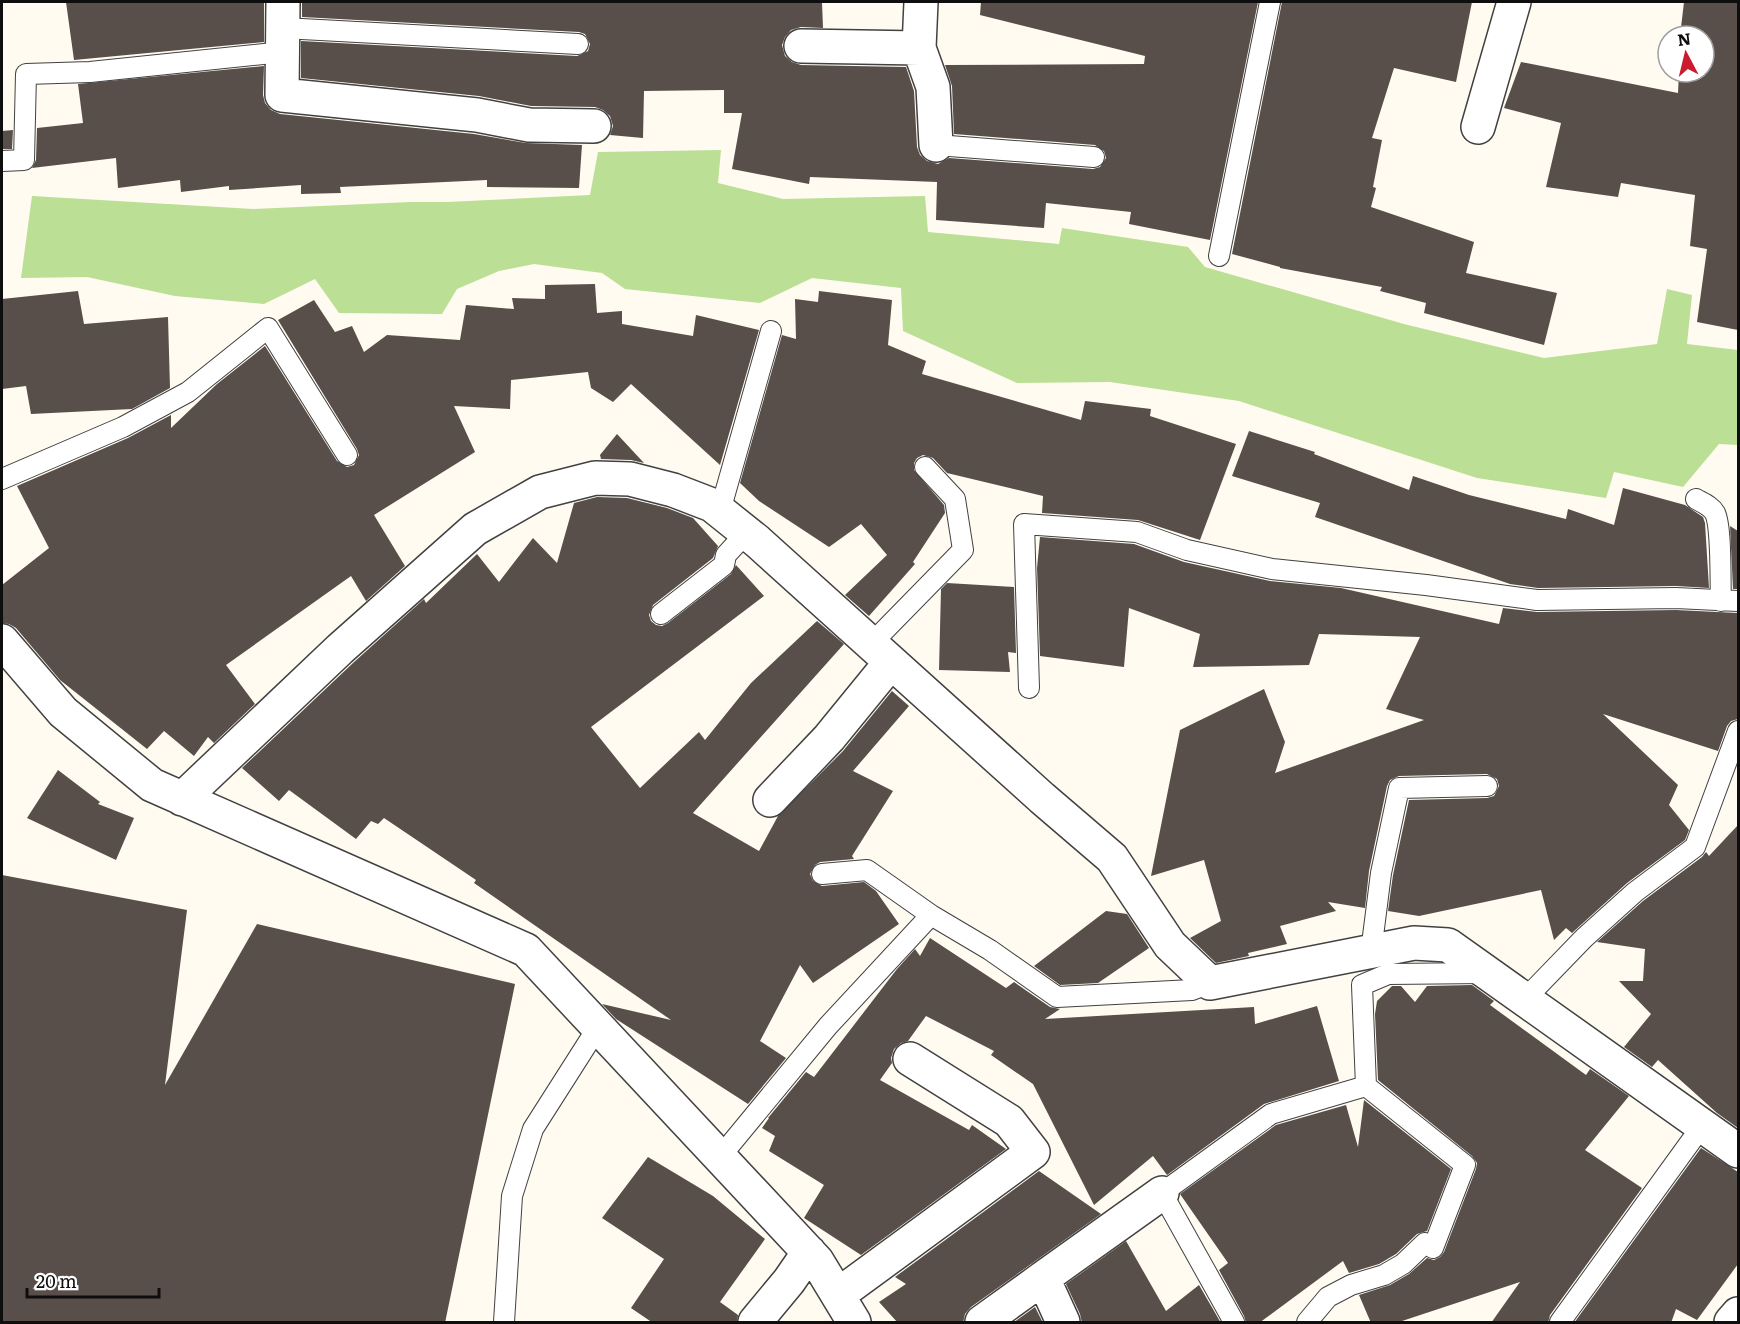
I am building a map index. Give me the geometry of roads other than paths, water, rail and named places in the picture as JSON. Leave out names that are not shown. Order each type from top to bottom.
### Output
[{"type":"street","points":[[921,2],[919,48],[933,87],[936,145]]},
{"type":"street","points":[[1478,127],[1514,2]]},
{"type":"street","points":[[283,27],[282,95],[477,115],[529,125],[594,126]]},
{"type":"street","points":[[801,46],[919,48]]},
{"type":"street","points":[[182,799],[340,650],[475,529],[540,492],[595,478],[630,479],[673,490],[712,505],[747,532],[881,653],[936,695],[1042,798],[1112,858],[1170,945],[1210,982],[1414,944],[1448,945],[1738,1151]]},
{"type":"street","points":[[2,641],[63,712],[152,785],[526,950],[817,1261],[854,1323]]},
{"type":"street","points":[[770,800],[829,738],[881,653]]},
{"type":"street","points":[[838,1295],[1033,1152],[1009,1120],[910,1059]]},
{"type":"street","points":[[982,1323],[1161,1193]]},
{"type":"street","points":[[755,1323],[809,1252]]},
{"type":"street","points":[[1043,1278],[1063,1323]]},
{"type":"street","points":[[1731,1323],[1738,1314]]},
{"type":"lane","points":[[1219,256],[1270,2]]},
{"type":"lane","points":[[2,161],[24,160],[26,74],[90,72],[283,27],[578,44]]},
{"type":"lane","points":[[936,145],[1094,157]]},
{"type":"lane","points":[[2,480],[123,427],[188,392],[268,328],[347,455]]},
{"type":"lane","points":[[720,511],[771,331]]},
{"type":"lane","points":[[881,653],[963,550],[955,499],[924,467]]},
{"type":"lane","points":[[1029,688],[1024,524],[1137,532],[1187,550],[1272,569],[1426,585],[1537,600],[1676,598],[1730,601],[1719,545],[1716,515],[1708,505],[1696,499]]},
{"type":"lane","points":[[661,614],[724,565],[726,555],[747,532]]},
{"type":"lane","points":[[1524,999],[1584,938],[1635,892],[1695,847],[1738,731]]},
{"type":"lane","points":[[1371,952],[1381,873],[1399,788],[1487,786]]},
{"type":"lane","points":[[822,874],[867,870],[931,915],[990,950],[1057,997],[1192,990],[1210,982]]},
{"type":"lane","points":[[720,1157],[828,1026],[931,915]]},
{"type":"lane","points":[[1307,1323],[1328,1297],[1351,1285],[1384,1275],[1403,1264],[1425,1244],[1433,1248],[1465,1165],[1366,1086],[1362,985],[1389,974],[1487,973]]},
{"type":"lane","points":[[504,1323],[512,1196],[533,1129],[598,1027]]},
{"type":"lane","points":[[1234,1323],[1161,1193],[1271,1114],[1366,1086]]},
{"type":"lane","points":[[1560,1323],[1702,1126]]}]
